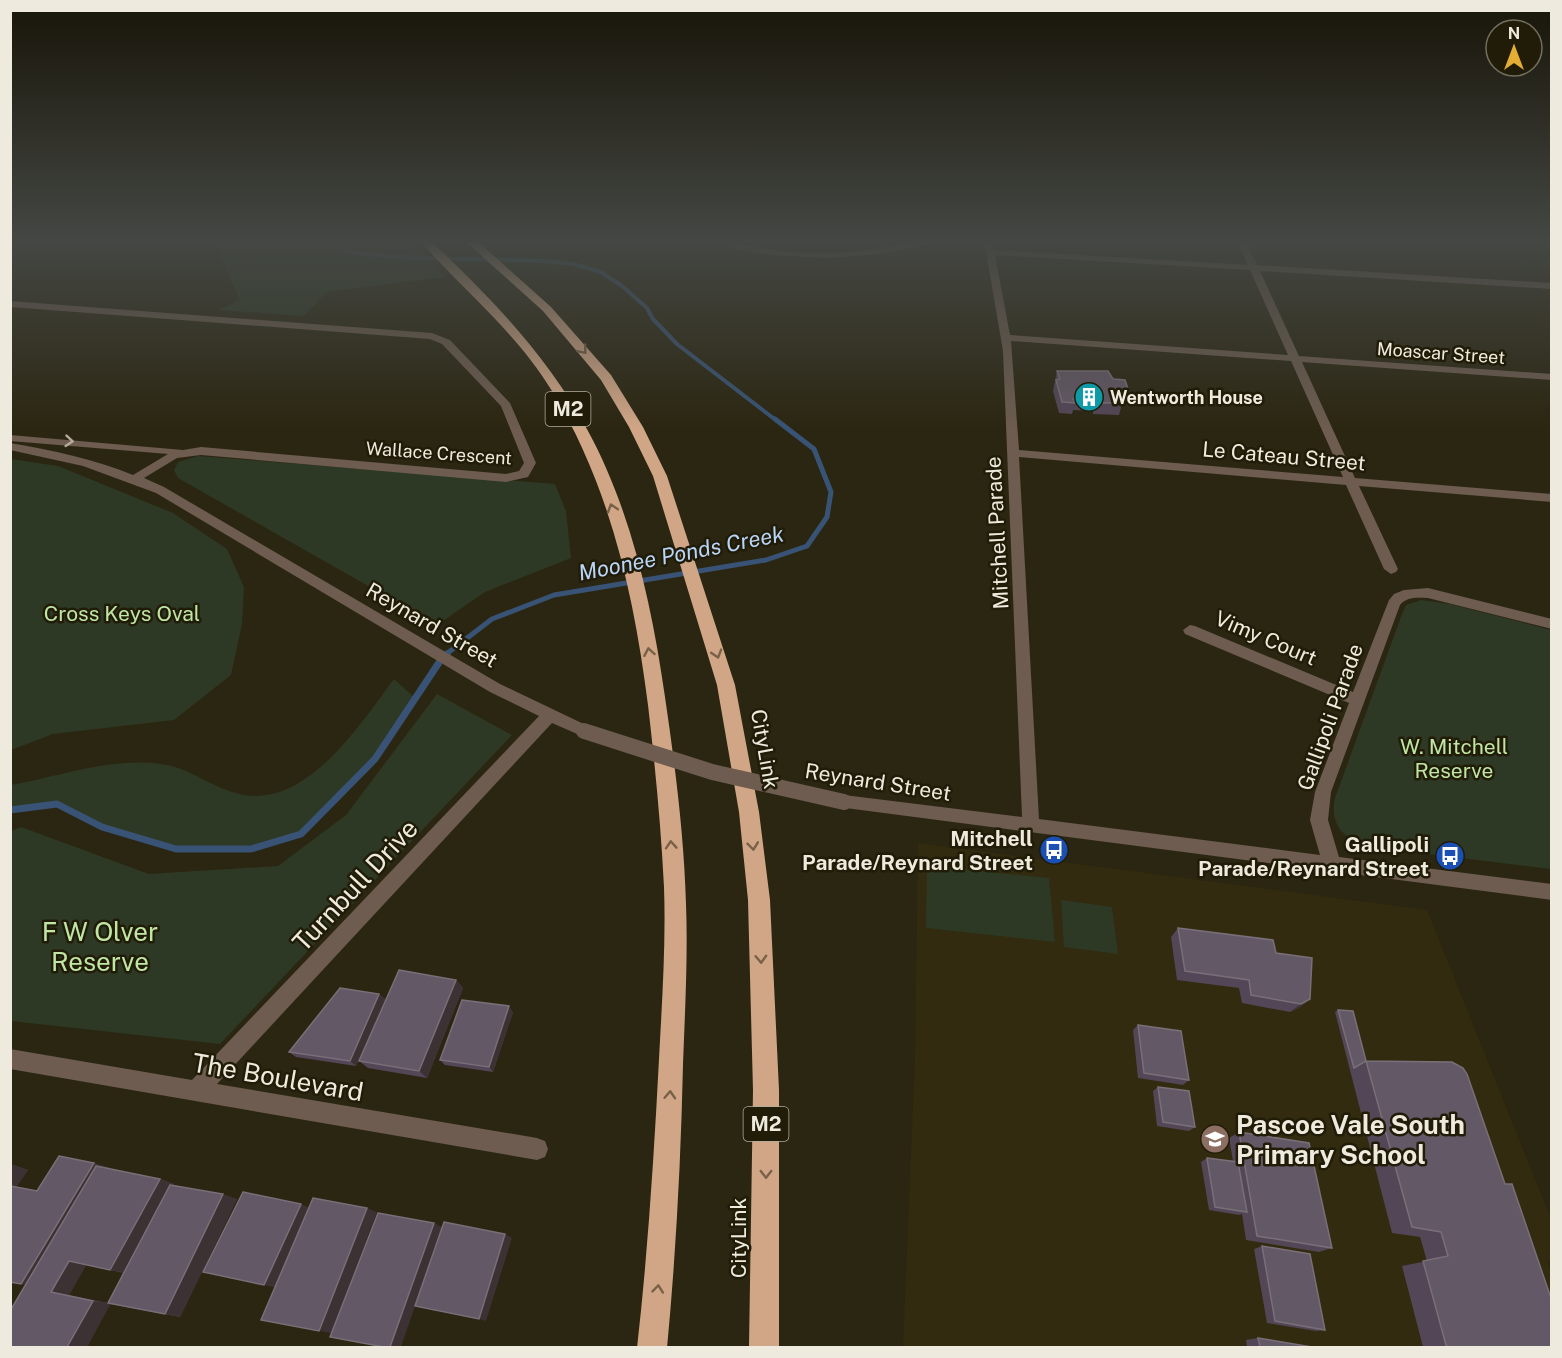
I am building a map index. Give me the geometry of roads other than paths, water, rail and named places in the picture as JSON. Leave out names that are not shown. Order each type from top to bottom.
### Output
[{"type":"highway","name":"M2","points":[[490,303],[524,341],[560,392],[606,489],[631,564],[658,704],[675,904],[663,1250],[652,1347]]},
{"type":"highway","name":"CityLink","points":[[541,303],[606,378],[636,427],[660,476],[726,685],[749,812],[759,900],[766,1090],[764,1347]]},
{"type":"street","name":"Mitchell Parade","points":[[999,303],[1006,338],[1013,453],[1031,826]]},
{"type":"street","points":[[1270,303],[1391,569]]},
{"type":"street","name":"Wallace Crescent","points":[[10,304],[432,336],[446,342],[506,405],[530,463],[524,474],[506,478],[212,452],[182,452],[10,438]]},
{"type":"street","name":"Moascar Street","points":[[1006,338],[1551,377]]},
{"type":"street","name":"Reynard Street","points":[[10,446],[92,463],[135,479],[198,511],[495,688],[584,731],[644,754],[709,772],[844,802],[1551,891]]},
{"type":"street","name":"Wallace Crescent","points":[[135,479],[162,460],[182,452]]},
{"type":"street","name":"Le Cateau Street","points":[[1013,453],[1551,498]]},
{"type":"street","name":"Gallipoli Parade","points":[[1332,864],[1319,820],[1323,792],[1394,603],[1399,597],[1409,593],[1439,595],[1551,624]]},
{"type":"street","name":"Vimy Court","points":[[1190,630],[1358,700]]},
{"type":"street","name":"Turnbull Drive","points":[[197,1090],[530,739],[549,715]]},
{"type":"street","name":"The Boulevard","points":[[10,1059],[537,1149]]},
{"type":"waterway","name":"Moonee Ponds Creek","points":[[642,303],[677,344],[777,421]]},
{"type":"waterway","name":"Moonee Ponds Creek","points":[[445,655],[492,619],[554,595],[766,560],[807,546],[827,517],[831,492],[814,449],[775,419]]},
{"type":"waterway","name":"Moonee Ponds Creek","points":[[10,810],[57,804],[102,827],[176,849],[251,849],[301,834],[375,759],[442,658],[447,654]]},
{"type":"place","name":"Wentworth House","points":[[1089,397]]},
{"type":"place","name":"Mitchell Parade/Reynard Street","points":[[1054,850]]},
{"type":"place","name":"Gallipoli Parade/Reynard Street","points":[[1450,856]]},
{"type":"place","name":"Pascoe Vale South Primary School","points":[[1215,1139]]},
{"type":"park label","name":"Cross Keys Oval","points":[[122,613]]},
{"type":"park label","name":"W. Mitchell Reserve","points":[[1454,758]]},
{"type":"park label","name":"F W Olver Reserve","points":[[100,946]]}]
